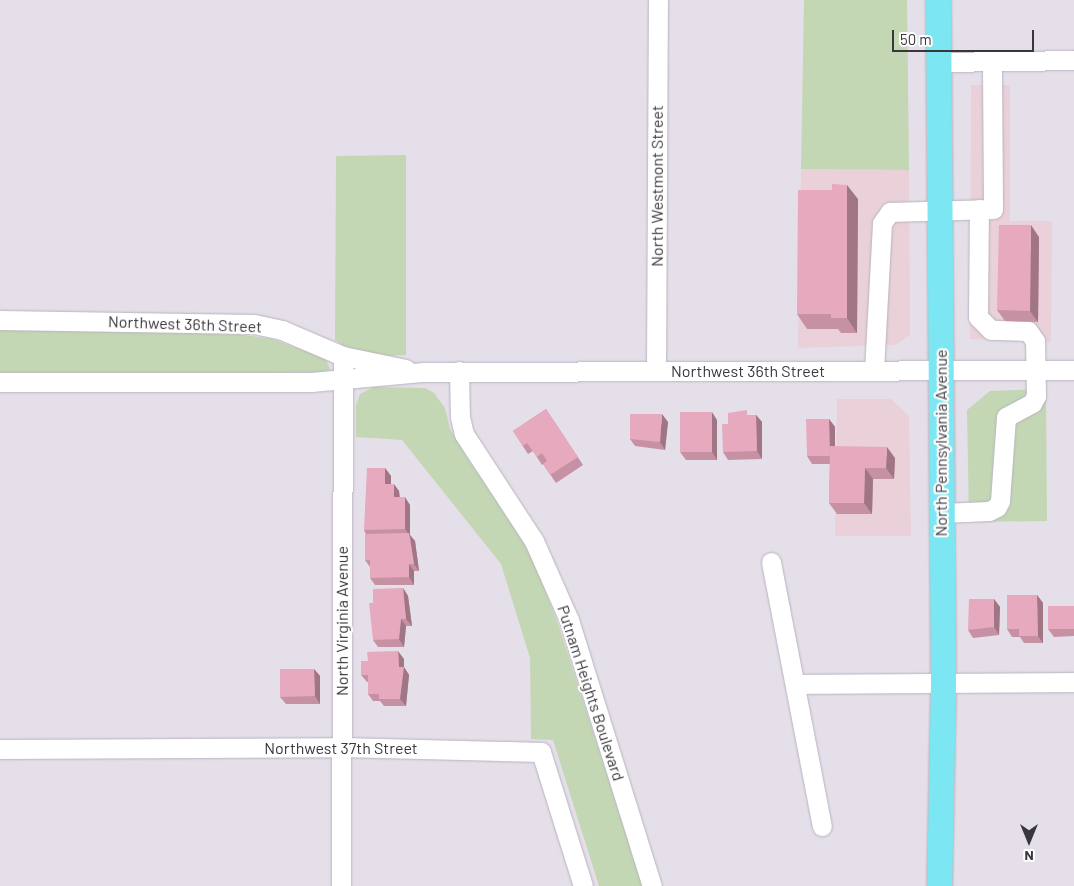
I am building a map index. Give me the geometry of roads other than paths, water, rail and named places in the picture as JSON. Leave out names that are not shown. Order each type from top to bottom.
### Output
[{"type":"main road","name":"North Pennsylvania Avenue","points":[[938,0],[943,684],[939,886]]},
{"type":"street","name":"North Westmont Street","points":[[656,372],[658,0]]},
{"type":"street","points":[[938,62],[1074,60]]},
{"type":"street","points":[[874,370],[882,223],[890,212],[941,209],[993,209],[992,61]]},
{"type":"street","points":[[942,513],[989,511],[997,507],[1000,501],[1006,417],[1032,403],[1036,396],[1034,341],[1028,331],[991,330],[978,317],[979,209]]},
{"type":"street","name":"Northwest 36th Street","points":[[0,320],[254,324],[282,330],[343,356],[422,372]]},
{"type":"street","name":"North Virginia Avenue","points":[[341,886],[343,356]]},
{"type":"street","name":"Northwest 36th Street","points":[[0,382],[343,381],[422,372],[1074,370]]},
{"type":"street","name":"Putnam Heights Boulevard","points":[[459,372],[460,417],[464,434],[534,541],[569,620],[652,886]]},
{"type":"street","points":[[771,562],[822,826]]},
{"type":"street","points":[[796,684],[1074,682]]},
{"type":"street","name":"Northwest 37th Street","points":[[0,749],[341,747],[541,752],[583,886]]}]
